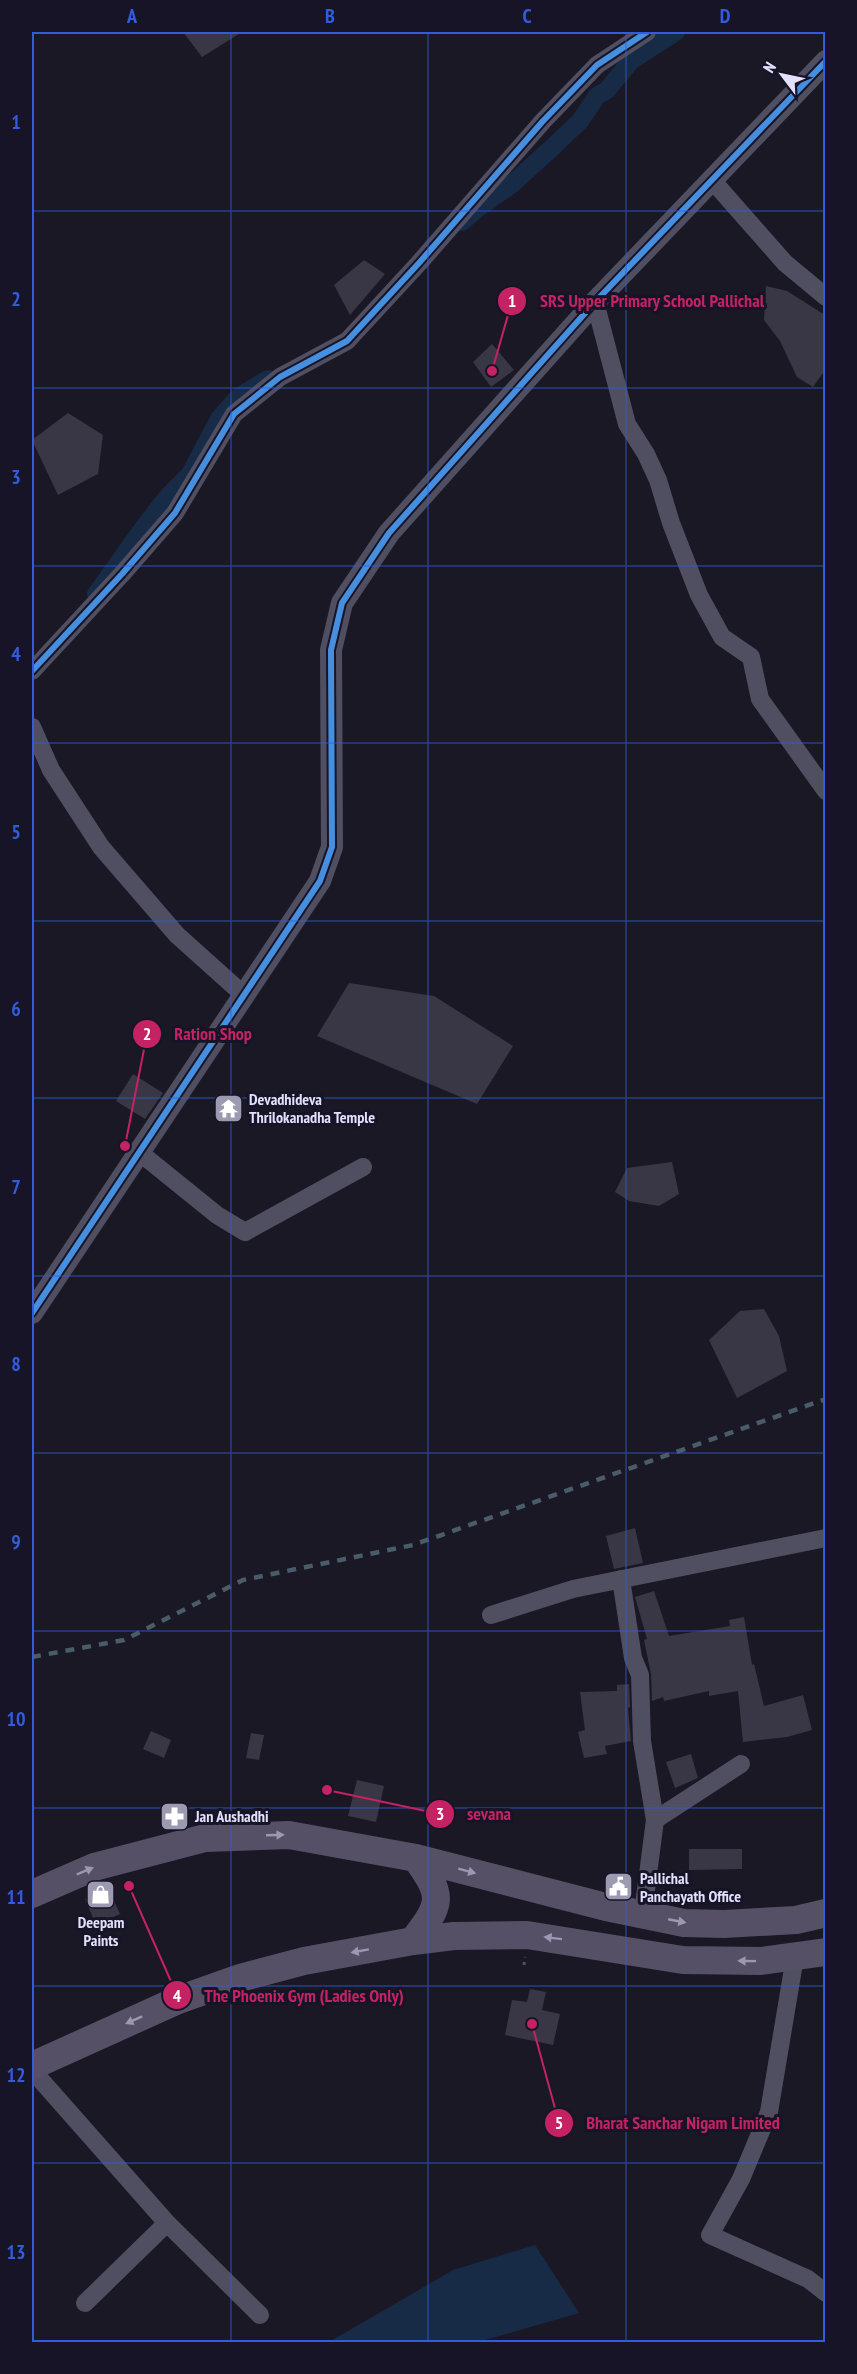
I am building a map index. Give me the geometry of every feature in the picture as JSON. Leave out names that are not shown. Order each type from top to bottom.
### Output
[{"type":"main road","points":[[32,1894],[94,1867],[205,1838],[289,1835],[358,1839],[416,1858],[606,1907],[684,1923],[724,1924],[796,1920],[825,1913]]},
{"type":"main road","points":[[413,1941],[431,1918],[437,1899],[434,1884],[416,1858]]},
{"type":"main road","points":[[32,2068],[178,2000],[240,1978],[303,1961],[413,1941],[454,1936],[527,1935],[683,1960],[761,1962],[825,1952]]},
{"type":"street","points":[[32,671],[175,513],[234,414],[280,377],[347,341],[521,146],[597,65],[647,32]]},
{"type":"street","points":[[32,1313],[320,881],[332,847],[331,650],[342,603],[389,533],[595,302],[825,61]]},
{"type":"street","points":[[712,180],[785,262],[825,297]]},
{"type":"street","points":[[595,302],[627,424],[646,454],[658,480],[671,523],[699,595],[722,638],[751,657],[760,699],[825,791]]},
{"type":"street","points":[[32,727],[51,770],[100,847],[177,935],[245,996]]},
{"type":"street","points":[[139,1152],[217,1215],[245,1232],[363,1167]]},
{"type":"street","points":[[491,1614],[573,1589],[825,1538]]},
{"type":"street","points":[[621,1580],[633,1658],[640,1675],[642,1741],[655,1820],[643,1913]]},
{"type":"street","points":[[655,1820],[741,1764]]},
{"type":"street","points":[[795,1957],[769,2112],[741,2179],[710,2235],[808,2278],[825,2293]]},
{"type":"street","points":[[32,2068],[167,2223],[260,2315]]},
{"type":"street","points":[[86,2303],[167,2223]]},
{"type":"water","points":[[535,2245],[579,2313],[478,2342],[329,2342],[453,2270]]},
{"type":"building","points":[[183,32],[242,32],[202,57]]},
{"type":"building","points":[[364,260],[385,274],[350,315],[334,285]]},
{"type":"building","points":[[766,286],[787,291],[825,315],[825,370],[813,387],[797,377],[780,341],[764,320]]},
{"type":"building","points":[[492,344],[514,370],[491,387],[473,362]]},
{"type":"building","points":[[68,413],[103,435],[98,474],[58,495],[32,440]]},
{"type":"building","points":[[349,983],[434,996],[513,1046],[477,1104],[317,1036]]},
{"type":"building","points":[[133,1074],[163,1093],[145,1119],[116,1101]]},
{"type":"building","points":[[672,1162],[679,1194],[659,1206],[629,1201],[615,1192],[627,1168]]},
{"type":"building","points":[[764,1309],[779,1336],[787,1371],[737,1398],[709,1340],[740,1311]]},
{"type":"building","points":[[635,1528],[643,1563],[614,1569],[606,1536]]},
{"type":"building","points":[[654,1591],[669,1636],[730,1626],[729,1620],[744,1617],[752,1665],[754,1664],[764,1706],[803,1695],[812,1730],[787,1737],[743,1742],[738,1691],[709,1696],[709,1691],[664,1701],[663,1697],[652,1701],[651,1674],[644,1640],[647,1639],[635,1597]]},
{"type":"building","points":[[629,1684],[630,1707],[628,1708],[631,1741],[605,1746],[607,1754],[584,1758],[578,1732],[585,1730],[580,1692],[617,1691],[617,1685]]},
{"type":"building","points":[[151,1731],[171,1740],[164,1758],[143,1749]]},
{"type":"building","points":[[251,1733],[264,1735],[259,1760],[246,1758]]},
{"type":"building","points":[[691,1754],[698,1778],[675,1788],[666,1762]]},
{"type":"building","points":[[357,1780],[384,1786],[376,1822],[348,1816]]},
{"type":"building","points":[[689,1849],[742,1849],[742,1869],[689,1870]]},
{"type":"building","points":[[109,1889],[120,1914],[96,1925],[85,1899]]},
{"type":"building","points":[[530,1989],[546,1992],[542,2010],[560,2014],[553,2045],[505,2035],[512,2000],[527,2002]]},
{"type":"waterway","points":[[462,222],[511,185],[555,145],[580,121],[597,96],[607,90],[631,61],[676,32]]},
{"type":"waterway","points":[[96,594],[168,496],[190,474],[219,419],[238,397],[268,379]]},
{"type":"railway","points":[[32,1657],[124,1640],[243,1580],[413,1545],[826,1399]]},
{"type":"cycle path","points":[[32,671],[175,513],[234,414],[280,377],[347,341],[419,263],[543,121],[597,65],[647,32]]},
{"type":"cycle path","points":[[32,1313],[320,881],[332,847],[331,650],[342,603],[389,533],[595,302],[826,61]]},
{"type":"place","name":"SRS Upper Primary School Pallichal","points":[[492,371]]},
{"type":"place","name":"Devadhideva Thrilokanadha Temple","points":[[228,1108]]},
{"type":"place","name":"Ration Shop","points":[[125,1146]]},
{"type":"place","name":"sevana","points":[[327,1790]]},
{"type":"place","name":"Jan Aushadhi","points":[[174,1816]]},
{"type":"place","name":"The Phoenix Gym (Ladies Only)","points":[[129,1886]]},
{"type":"place","name":"Pallichal Panchayath Office","points":[[619,1887]]},
{"type":"place","name":"Deepam Paints","points":[[101,1894]]},
{"type":"place","name":"Bharat Sanchar Nigam Limited","points":[[532,2024]]}]
